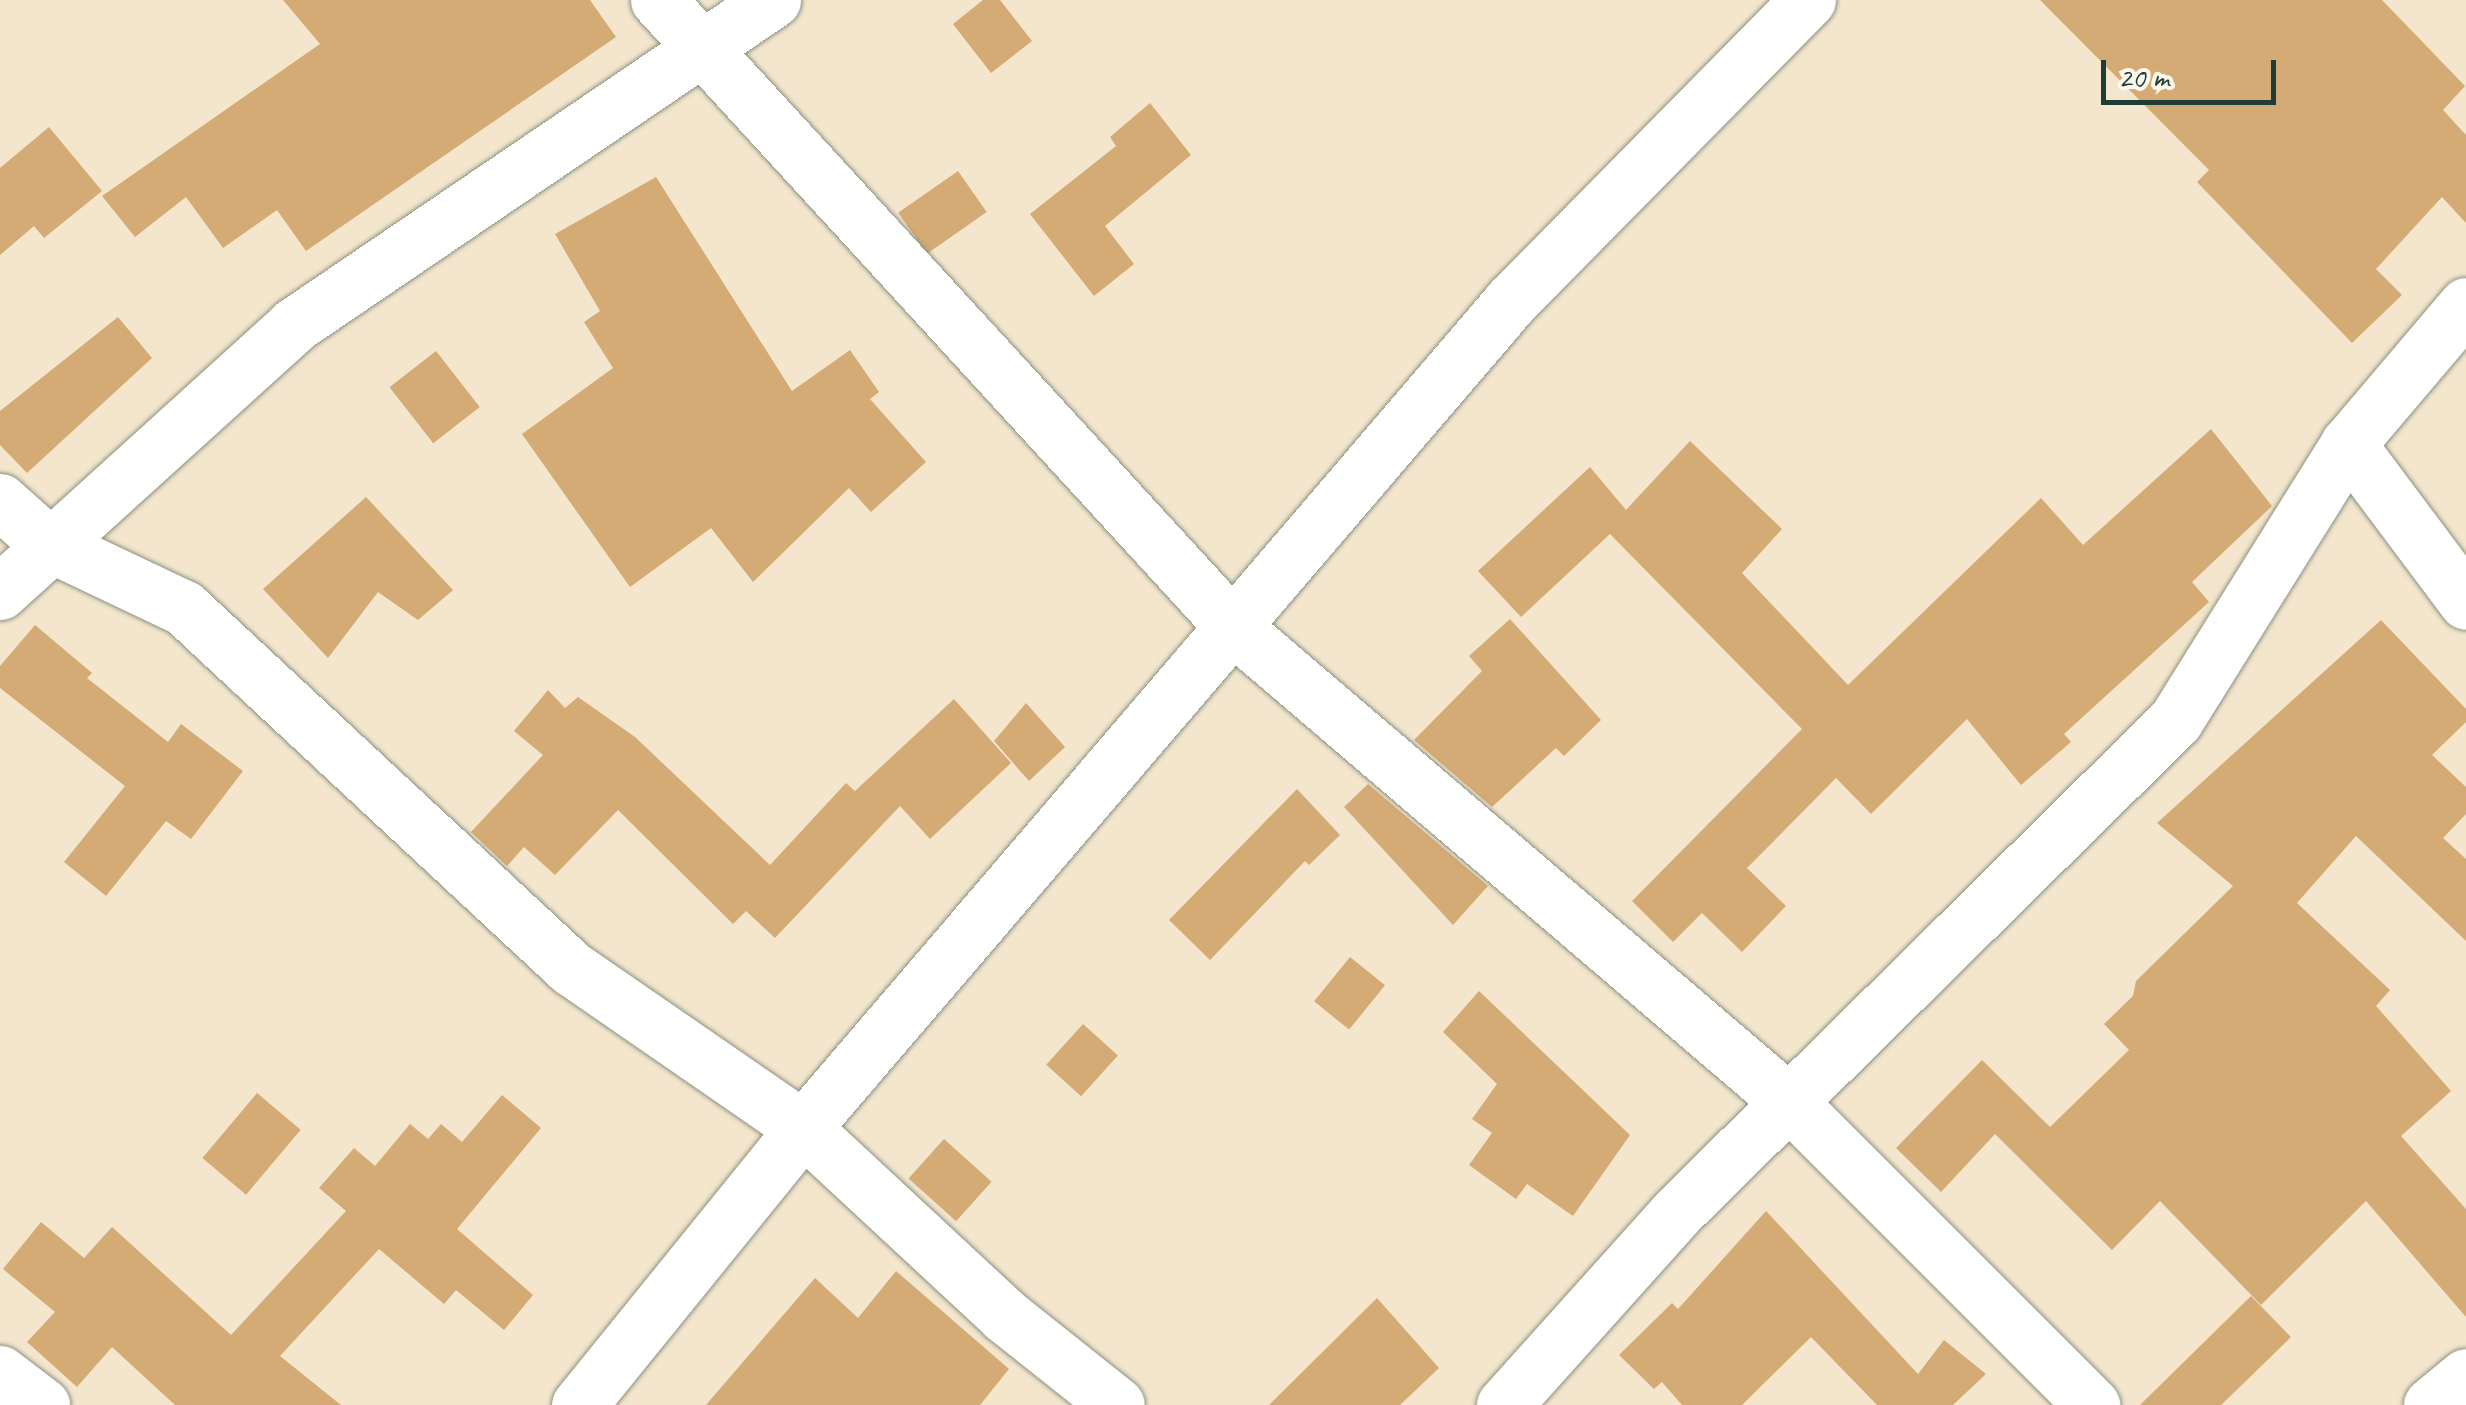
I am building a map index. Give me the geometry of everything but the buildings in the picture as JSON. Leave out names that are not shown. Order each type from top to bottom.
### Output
[{"type":"street","points":[[658,0],[707,49],[1232,626],[1789,1102],[2092,1405]]},
{"type":"street","points":[[0,592],[47,543],[294,325],[707,49],[772,0]]},
{"type":"street","points":[[579,1405],[804,1128],[1512,301],[1808,0]]},
{"type":"street","points":[[1504,1405],[1676,1214],[2175,722],[2348,444],[2466,306]]},
{"type":"street","points":[[2348,444],[2466,602]]},
{"type":"street","points":[[0,501],[47,543],[184,608],[571,968],[804,1128],[1004,1315],[1117,1405]]},
{"type":"street","points":[[0,1373],[42,1405]]},
{"type":"street","points":[[2431,1405],[2466,1376]]}]
